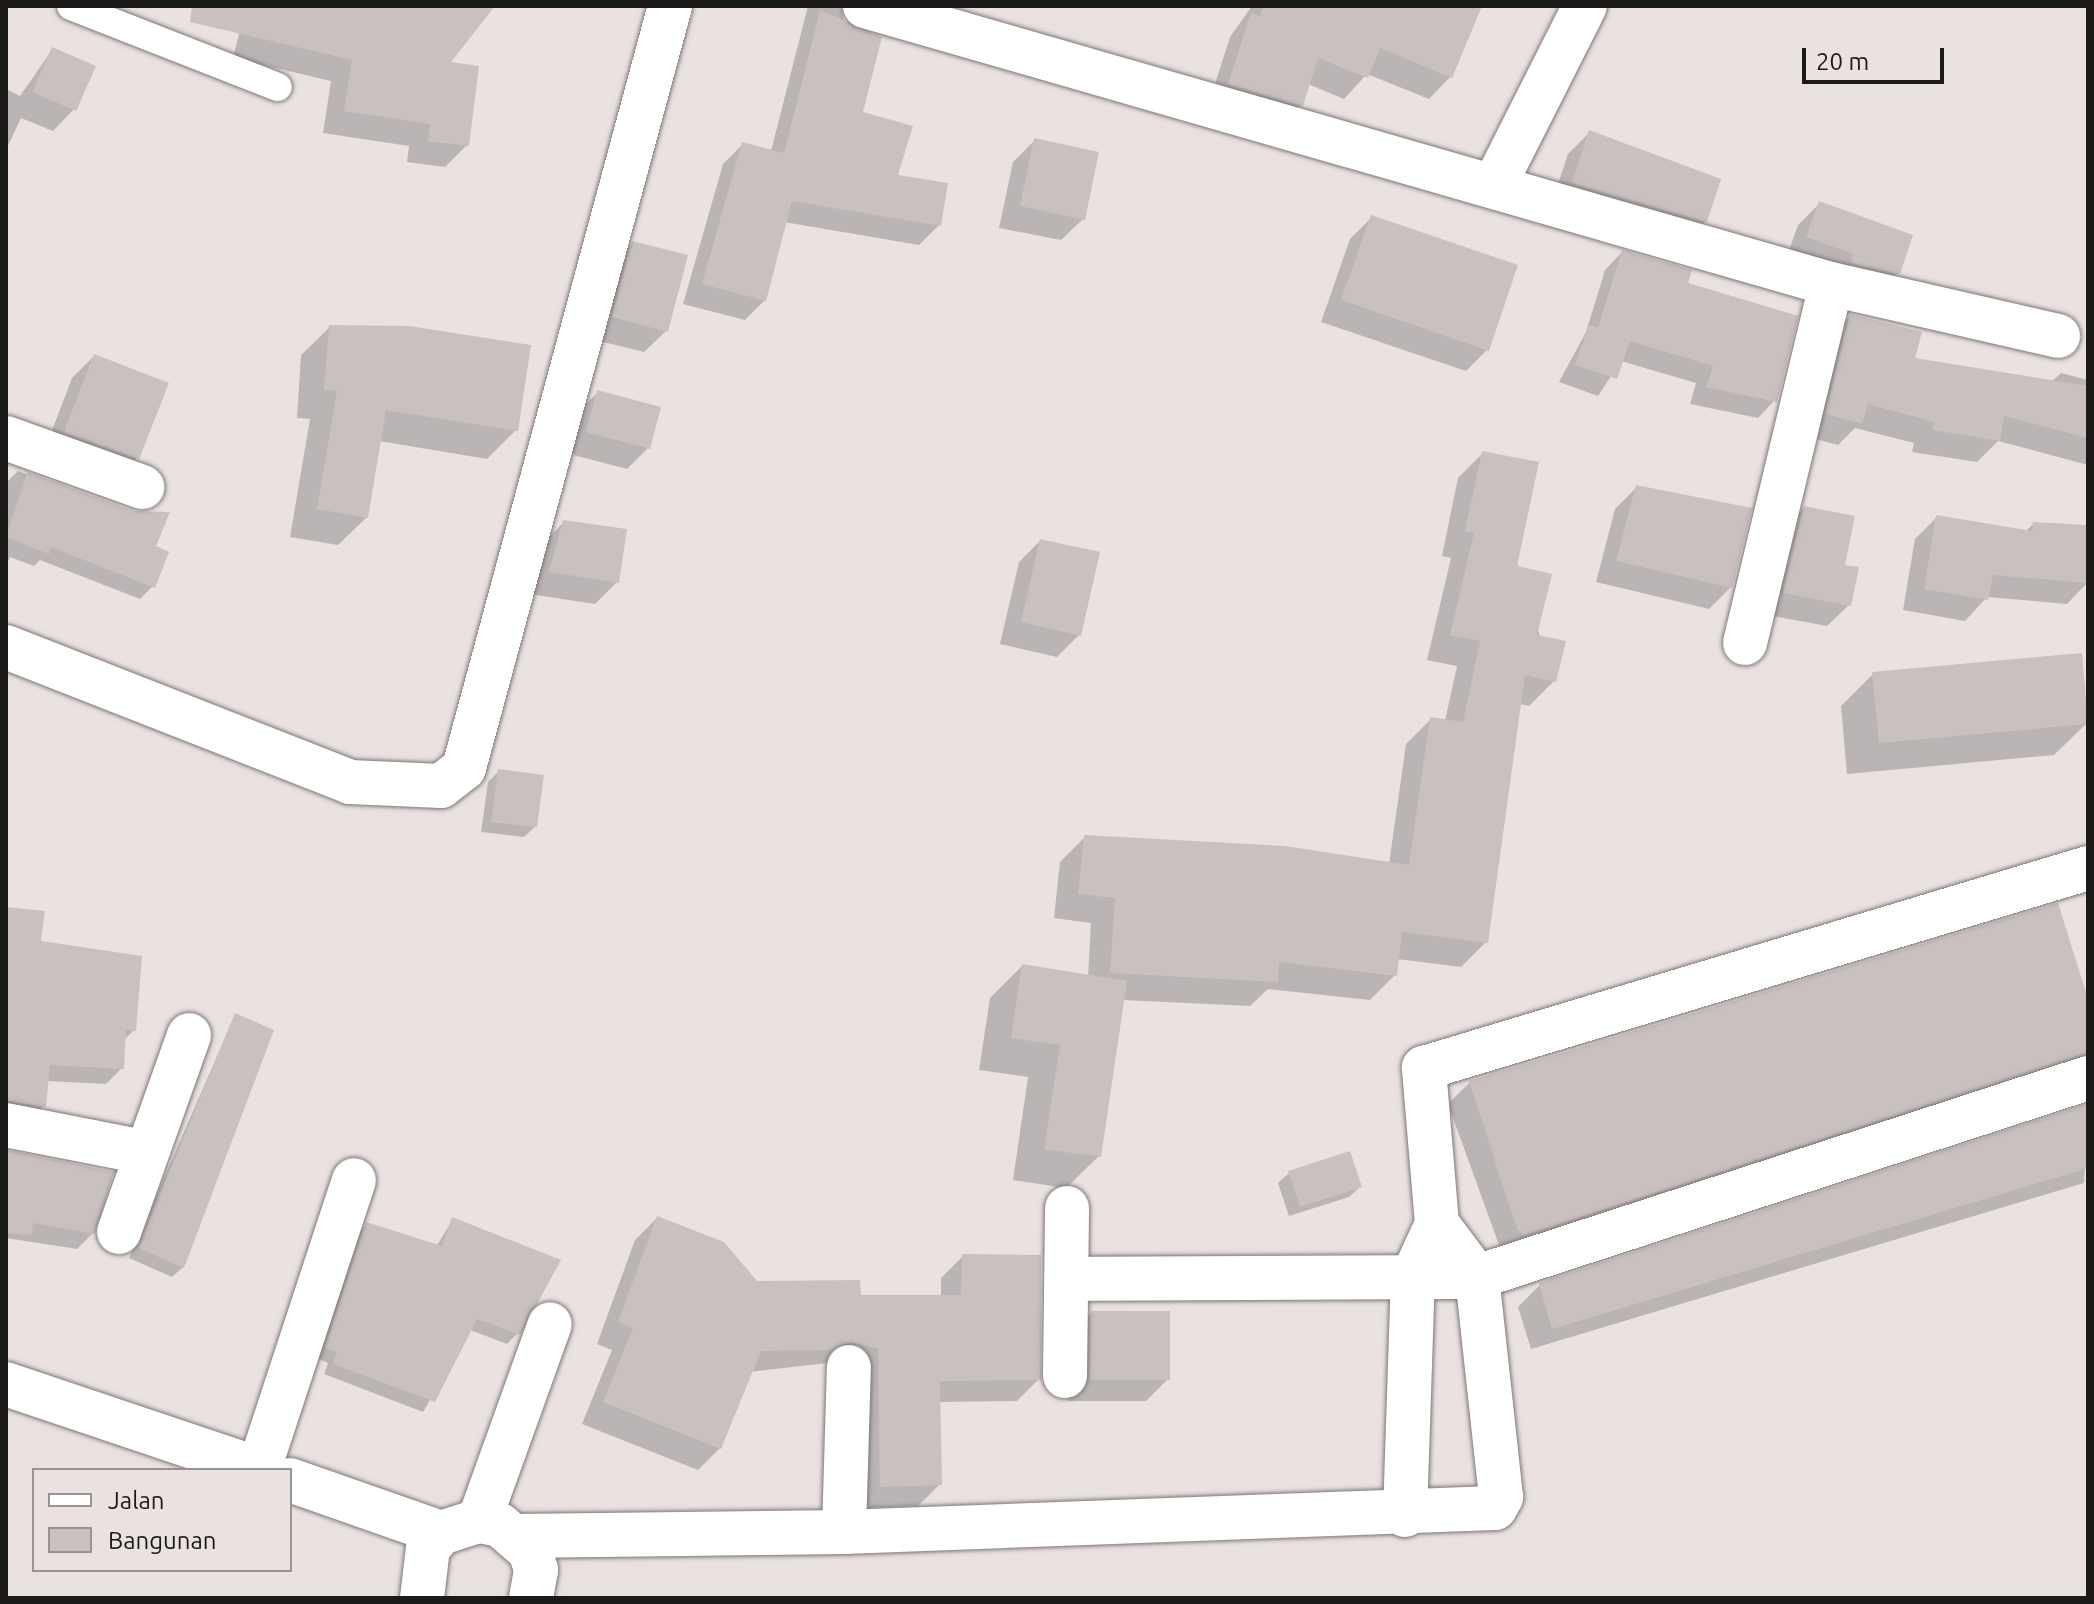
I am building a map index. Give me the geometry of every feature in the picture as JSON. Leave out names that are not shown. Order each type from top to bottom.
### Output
[{"type":"street","points":[[6,647],[350,782],[441,786],[464,768],[670,6]]},
{"type":"street","points":[[865,6],[1495,184],[1831,284],[2058,336]]},
{"type":"street","points":[[1495,184],[1585,6]]},
{"type":"street","points":[[1745,643],[1831,284]]},
{"type":"street","points":[[6,438],[142,487]]},
{"type":"street","points":[[1405,1515],[1413,1276],[1437,1224],[1424,1068],[2088,868]]},
{"type":"street","points":[[119,1232],[144,1152],[189,1035]]},
{"type":"street","points":[[1067,1279],[1477,1277],[2088,1078]]},
{"type":"street","points":[[6,1125],[144,1152]]},
{"type":"street","points":[[261,1468],[354,1180]]},
{"type":"street","points":[[1065,1376],[1067,1208]]},
{"type":"street","points":[[292,1481],[479,1530],[844,1532],[1483,1510],[1501,1497],[1477,1277],[1437,1224]]},
{"type":"street","points":[[479,1530],[550,1324]]},
{"type":"street","points":[[844,1532],[849,1367]]},
{"type":"street","points":[[6,1384],[254,1468]]},
{"type":"street","points":[[413,1595],[428,1548],[479,1530]]},
{"type":"street","points":[[479,1530],[536,1570],[531,1598]]},
{"type":"lane","points":[[71,6],[278,87]]},
{"type":"building","points":[[192,6],[495,6],[451,62],[479,66],[469,146],[428,141],[430,124],[344,111],[352,60],[190,22]]},
{"type":"building","points":[[1264,6],[1482,6],[1452,78],[1380,48],[1368,78],[1318,58],[1303,106],[1228,84],[1251,13],[1260,16]]},
{"type":"building","points":[[820,10],[882,37],[863,112],[913,126],[898,175],[948,183],[941,226],[792,201],[766,301],[702,284],[742,142],[784,153]]},
{"type":"building","points":[[52,47],[96,66],[76,111],[32,92]]},
{"type":"building","points":[[1589,130],[1721,179],[1707,222],[1572,183]]},
{"type":"building","points":[[1034,138],[1099,152],[1085,220],[1020,206]]},
{"type":"building","points":[[1819,201],[1913,235],[1900,274],[1851,263],[1853,254],[1806,237]]},
{"type":"building","points":[[1371,215],[1518,265],[1489,351],[1341,300]]},
{"type":"building","points":[[632,241],[688,255],[668,332],[612,317]]},
{"type":"building","points":[[1622,250],[1692,270],[1688,283],[1798,316],[1777,402],[1706,387],[1713,366],[1630,341],[1617,379],[1575,365],[1589,325],[1598,328]]},
{"type":"building","points":[[1850,314],[1922,332],[1915,358],[2088,386],[2088,438],[2004,416],[2000,441],[1933,430],[1934,422],[1868,404],[1862,424],[1825,414]]},
{"type":"building","points":[[329,325],[409,326],[531,345],[518,431],[386,410],[368,518],[317,509],[337,391],[324,390]]},
{"type":"building","points":[[94,354],[169,383],[139,459],[64,432]]},
{"type":"building","points":[[597,390],[661,407],[650,449],[586,432]]},
{"type":"building","points":[[1482,451],[1539,462],[1517,566],[1552,574],[1537,635],[1566,641],[1556,682],[1525,675],[1488,943],[1402,932],[1397,976],[1279,962],[1278,982],[1110,973],[1115,898],[1078,894],[1084,835],[1285,846],[1409,865],[1430,717],[1463,722],[1480,641],[1450,635],[1474,533],[1465,531]]},
{"type":"building","points":[[28,472],[134,511],[170,512],[156,546],[169,552],[155,588],[51,547],[49,554],[6,537]]},
{"type":"building","points":[[1636,485],[1752,508],[1732,588],[1616,561]]},
{"type":"building","points":[[1804,506],[1855,516],[1845,565],[1859,567],[1851,606],[1783,593]]},
{"type":"building","points":[[1936,515],[2032,531],[2033,522],[2088,525],[2088,583],[1993,575],[1988,600],[1924,589]]},
{"type":"building","points":[[563,520],[627,529],[619,583],[549,572]]},
{"type":"building","points":[[1040,539],[1100,552],[1081,636],[1021,622]]},
{"type":"building","points":[[2082,653],[2088,724],[1879,743],[1872,672]]},
{"type":"building","points":[[498,769],[544,775],[537,827],[491,822]]},
{"type":"building","points":[[2058,903],[2088,999],[2088,1054],[1524,1235],[1517,1229],[1469,1081]]},
{"type":"building","points":[[6,907],[45,911],[41,941],[142,956],[136,1031],[126,1030],[124,1069],[50,1065],[46,1107],[6,1101]]},
{"type":"building","points":[[1022,964],[1127,981],[1101,1157],[1044,1149],[1060,1045],[1011,1038]]},
{"type":"building","points":[[235,1013],[274,1030],[184,1268],[138,1248]]},
{"type":"building","points":[[2088,1104],[2088,1168],[1552,1329],[1539,1283]]},
{"type":"building","points":[[6,1150],[114,1172],[95,1234],[33,1223],[32,1235],[6,1233]]},
{"type":"building","points":[[1350,1151],[1362,1187],[1300,1207],[1288,1171]]},
{"type":"building","points":[[657,1216],[724,1242],[757,1281],[860,1280],[861,1295],[961,1295],[962,1254],[1041,1255],[1041,1380],[940,1381],[942,1485],[880,1487],[878,1349],[851,1342],[832,1350],[761,1351],[721,1449],[603,1402],[633,1328],[618,1322]]},
{"type":"building","points":[[452,1217],[561,1260],[520,1335],[477,1319],[435,1402],[333,1364],[337,1352],[325,1348],[366,1222],[442,1246]]},
{"type":"building","points":[[1091,1311],[1170,1311],[1170,1380],[1089,1380]]}]
